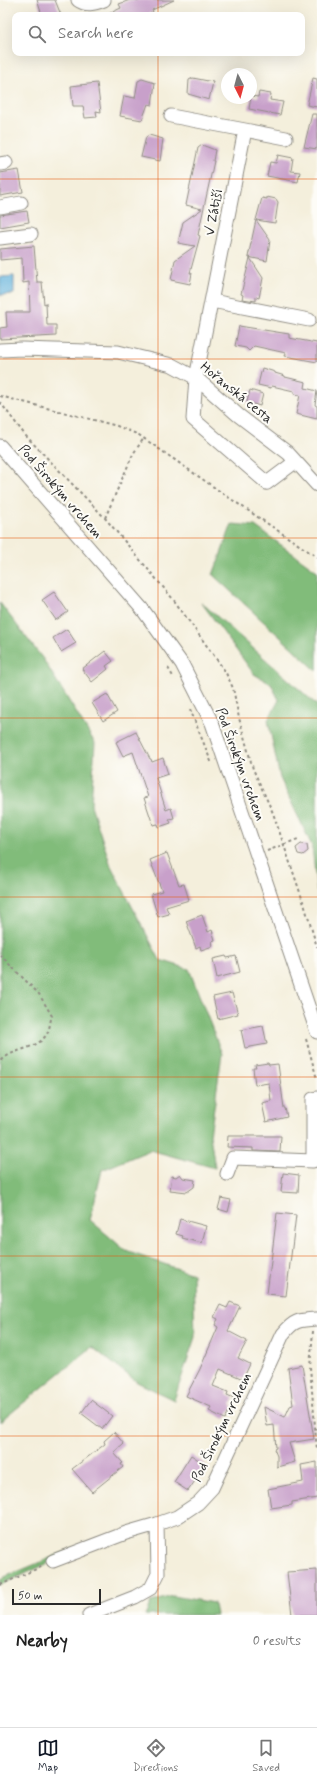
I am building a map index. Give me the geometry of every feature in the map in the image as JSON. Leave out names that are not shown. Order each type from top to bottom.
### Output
[{"type":"street","points":[[78,0],[84,4],[95,4],[104,0]]},
{"type":"street","points":[[171,116],[286,138]]},
{"type":"street","name":"V Zátiší","points":[[245,130],[196,378],[193,419],[267,483],[295,462]]},
{"type":"street","points":[[0,207],[21,203]]},
{"type":"street","points":[[0,238],[31,234]]},
{"type":"street","points":[[212,301],[309,320]]},
{"type":"street","name":"Hořanská cesta","points":[[0,350],[22,349],[118,352],[172,365],[196,378],[238,415],[288,453],[317,485]]},
{"type":"street","name":"Pod Širokým vrchem","points":[[0,446],[143,610],[182,664],[212,723],[257,855],[311,1032]]},
{"type":"street","points":[[227,1174],[233,1158],[313,1161],[313,1099],[317,1098]]},
{"type":"street","name":"Pod Širokým vrchem","points":[[53,1561],[126,1533],[177,1517],[198,1503],[212,1488],[283,1334],[291,1324],[303,1320],[316,1319]]},
{"type":"street","points":[[89,1615],[135,1597],[151,1588],[158,1574],[157,1524]]},
{"type":"path","points":[[0,396],[116,426],[144,438],[317,557]]},
{"type":"path","points":[[0,402],[24,435],[105,518],[173,599],[230,680],[253,769],[268,800],[305,907],[317,947]]},
{"type":"path","points":[[105,518],[133,454],[144,438]]},
{"type":"path","points":[[168,667],[175,680]]},
{"type":"path","points":[[188,705],[212,764]]},
{"type":"path","points":[[257,855],[298,839]]},
{"type":"path","points":[[0,955],[40,994],[52,1016],[47,1033],[34,1046],[3,1058],[0,1062]]},
{"type":"path","points":[[311,1032],[317,1079]]},
{"type":"path","points":[[316,1319],[310,1367],[317,1450]]},
{"type":"path","points":[[0,1585],[53,1561]]},
{"type":"green space","points":[[232,524],[255,526],[317,571],[317,671],[213,575]]},
{"type":"green space","points":[[201,602],[317,705],[317,892],[312,846],[280,778],[268,720],[279,700],[271,684],[254,674]]},
{"type":"green space","points":[[0,603],[43,659],[95,743],[91,805],[111,866],[160,960],[189,969],[222,1054],[210,1135],[215,1168],[150,1150],[102,1170],[90,1220],[126,1251],[193,1274],[195,1337],[174,1400],[137,1382],[92,1347],[0,1422]]},
{"type":"green space","points":[[103,1536],[53,1561],[0,1585],[0,1579]]},
{"type":"green space","points":[[173,1596],[214,1603],[216,1615],[145,1615],[151,1602]]},
{"type":"water","points":[[14,276],[14,294],[0,295],[0,277]]},
{"type":"building","points":[[37,0],[55,0],[60,12],[41,12]]},
{"type":"building","points":[[130,0],[174,0],[152,10],[153,12],[112,12],[121,8],[119,4]]},
{"type":"building","points":[[193,78],[213,82],[209,100],[188,94],[189,80]]},
{"type":"building","points":[[313,78],[317,79],[317,107],[307,105]]},
{"type":"building","points":[[142,79],[155,83],[152,105],[148,104],[142,120],[120,116],[124,96],[135,98],[138,81]]},
{"type":"building","points":[[97,83],[101,112],[96,111],[97,117],[85,118],[83,106],[73,106],[71,86]]},
{"type":"building","points":[[259,92],[271,94],[270,100],[283,102],[280,115],[249,109],[250,104],[257,104]]},
{"type":"building","points":[[312,114],[317,114],[317,149],[304,147]]},
{"type":"building","points":[[149,135],[163,139],[160,161],[141,157],[146,137]]},
{"type":"building","points":[[202,145],[215,150],[198,235],[200,236],[190,273],[192,273],[190,284],[171,280],[175,260],[195,246],[178,243],[183,222],[202,209],[186,205],[198,148]]},
{"type":"building","points":[[278,155],[293,158],[291,171],[300,172],[298,182],[267,176],[270,162],[276,163]]},
{"type":"building","points":[[19,170],[23,192],[0,196],[0,173]]},
{"type":"building","points":[[267,197],[276,199],[278,202],[275,223],[256,220],[262,198],[267,199]]},
{"type":"building","points":[[27,211],[29,222],[0,227],[0,215]]},
{"type":"building","points":[[256,220],[270,240],[267,261],[248,257]]},
{"type":"building","points":[[34,246],[37,282],[42,282],[44,304],[46,303],[47,325],[56,325],[56,336],[0,339],[0,328],[7,327],[6,312],[30,312],[29,282],[23,283],[22,258],[0,260],[0,249]]},
{"type":"building","points":[[250,258],[263,278],[259,298],[256,297],[256,301],[242,299],[243,295],[241,294]]},
{"type":"building","points":[[239,326],[289,334],[289,338],[317,343],[317,362],[285,356],[286,353],[254,346],[249,351],[246,348],[235,346]]},
{"type":"building","points":[[262,368],[285,377],[306,382],[305,388],[317,391],[315,405],[317,406],[317,419],[296,414],[300,395],[294,394],[294,391],[272,386],[271,388],[258,385]]},
{"type":"building","points":[[250,390],[263,394],[260,406],[247,402]]},
{"type":"building","points":[[54,592],[68,612],[56,620],[42,600]]},
{"type":"building","points":[[67,629],[76,643],[61,652],[53,638]]},
{"type":"building","points":[[105,651],[113,661],[106,666],[108,669],[92,682],[82,669]]},
{"type":"building","points":[[107,694],[117,712],[103,721],[92,703]]},
{"type":"building","points":[[136,732],[152,762],[163,758],[168,774],[156,778],[166,810],[171,808],[174,818],[169,819],[171,823],[159,827],[158,824],[153,825],[144,798],[148,797],[133,752],[123,756],[116,742]]},
{"type":"building","points":[[301,844],[307,845],[308,851],[303,855],[298,854],[296,848]]},
{"type":"building","points":[[167,853],[179,885],[184,884],[189,900],[166,907],[169,914],[158,917],[151,894],[162,891],[150,860]]},
{"type":"building","points":[[202,915],[208,932],[212,930],[215,940],[212,941],[213,946],[201,950],[200,946],[196,948],[186,921]]},
{"type":"building","points":[[226,956],[227,958],[236,956],[240,972],[217,978],[213,959]]},
{"type":"building","points":[[232,993],[238,1014],[218,1019],[213,997]]},
{"type":"building","points":[[263,1026],[267,1044],[245,1048],[241,1030]]},
{"type":"building","points":[[268,1063],[269,1065],[278,1064],[284,1108],[287,1117],[266,1122],[262,1103],[271,1101],[269,1083],[255,1085],[253,1068],[256,1068],[255,1065]]},
{"type":"building","points":[[228,1136],[281,1136],[280,1152],[253,1151],[253,1148],[227,1147]]},
{"type":"building","points":[[283,1173],[299,1175],[298,1193],[281,1192]]},
{"type":"building","points":[[180,1174],[183,1178],[195,1180],[194,1187],[187,1192],[170,1190],[172,1176],[176,1177]]},
{"type":"building","points":[[221,1198],[231,1200],[228,1212],[218,1209]]},
{"type":"building","points":[[277,1213],[296,1215],[286,1296],[267,1294]]},
{"type":"building","points":[[180,1219],[206,1226],[202,1243],[182,1238],[183,1236],[176,1234]]},
{"type":"building","points":[[230,1302],[240,1306],[228,1331],[247,1341],[238,1358],[250,1364],[243,1379],[220,1369],[213,1386],[228,1392],[227,1395],[234,1398],[231,1404],[233,1409],[229,1411],[225,1419],[209,1411],[211,1407],[186,1396],[200,1369],[218,1327],[215,1325],[218,1319],[214,1317],[220,1305],[227,1308]]},
{"type":"building","points":[[302,1365],[314,1439],[289,1443],[295,1462],[277,1467],[277,1456],[274,1449],[276,1448],[274,1425],[267,1426],[264,1407],[285,1417],[290,1406],[293,1405],[288,1368]]},
{"type":"building","points":[[91,1400],[112,1416],[102,1429],[81,1413]]},
{"type":"building","points":[[114,1432],[124,1444],[114,1453],[123,1463],[121,1464],[123,1467],[92,1492],[72,1469],[105,1444],[104,1441]]},
{"type":"building","points":[[191,1455],[206,1465],[188,1491],[174,1482]]},
{"type":"building","points":[[317,1462],[317,1498],[292,1502],[292,1505],[271,1508],[268,1489],[303,1482],[301,1465]]},
{"type":"building","points":[[317,1570],[317,1615],[292,1615],[287,1572]]}]
